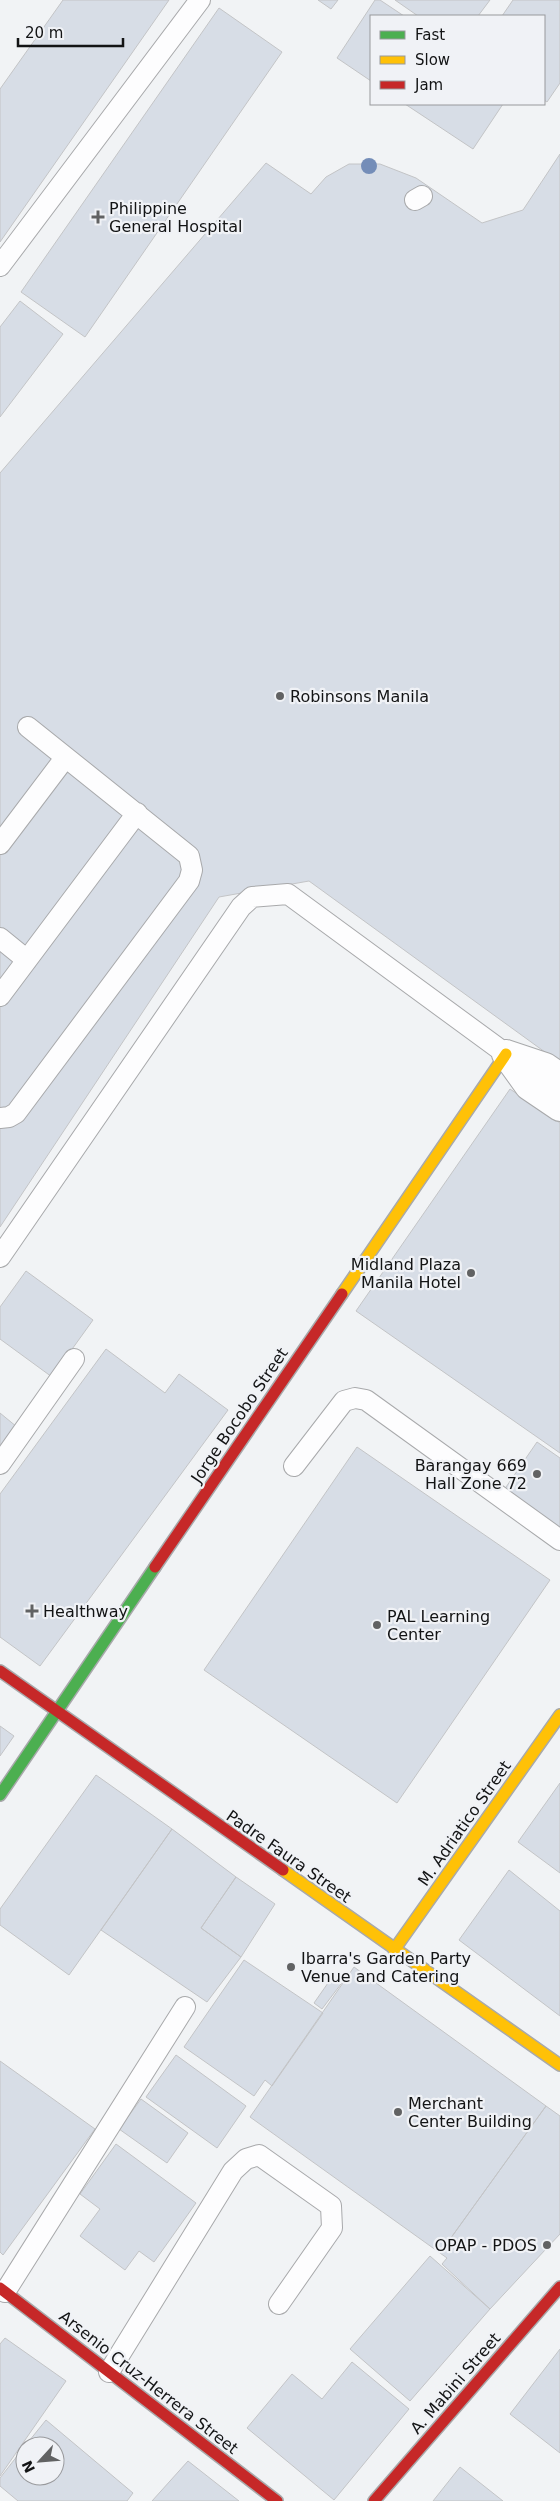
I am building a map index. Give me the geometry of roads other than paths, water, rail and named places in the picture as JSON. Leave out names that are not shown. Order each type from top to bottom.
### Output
[{"type":"street","points":[[506,1054],[545,1067],[560,1077]]},
{"type":"street","points":[[506,1054],[529,1086],[560,1107]]},
{"type":"street","name":"Jorge Bocobo Street","points":[[0,1795],[506,1054]]},
{"type":"street","name":"Padre Faura Street","points":[[0,1671],[560,2065]]},
{"type":"street","name":"M. Adriatico Street","points":[[394,1950],[560,1714]]},
{"type":"street","name":"A. Mabini Street","points":[[374,2501],[560,2287]]},
{"type":"street","name":"Arsenio Cruz-Herrera Street","points":[[2,2294],[109,2372],[277,2501]]},
{"type":"lane","points":[[0,266],[200,0]]},
{"type":"lane","points":[[0,1118],[9,1117],[16,1112],[189,881],[192,870],[189,856],[28,727]]},
{"type":"lane","points":[[0,844],[65,758]]},
{"type":"lane","points":[[0,996],[137,814]]},
{"type":"lane","points":[[0,1257],[242,907],[252,896],[288,894],[506,1054]]},
{"type":"lane","points":[[0,938],[27,960]]},
{"type":"lane","points":[[0,1464],[74,1358]]},
{"type":"lane","points":[[294,1466],[344,1401],[355,1398],[366,1400],[560,1540]]},
{"type":"lane","points":[[2,2294],[185,2007]]},
{"type":"lane","points":[[109,2372],[233,2171],[246,2159],[259,2155],[331,2206],[332,2228],[279,2304]]},
{"type":"place","name":"Philippine General Hospital","points":[[98,217]]},
{"type":"place","name":"Robinsons Manila","points":[[280,696]]},
{"type":"place","name":"Midland Plaza Manila Hotel","points":[[471,1273]]},
{"type":"place","name":"Barangay 669 Hall Zone 72","points":[[537,1474]]},
{"type":"place","name":"Healthway","points":[[32,1611]]},
{"type":"place","name":"PAL Learning Center","points":[[377,1625]]},
{"type":"place","name":"Ibarra's Garden Party Venue and Catering","points":[[291,1967]]},
{"type":"place","name":"Merchant Center Building","points":[[398,2112]]},
{"type":"place","name":"OPAP - PDOS","points":[[547,2245]]}]
